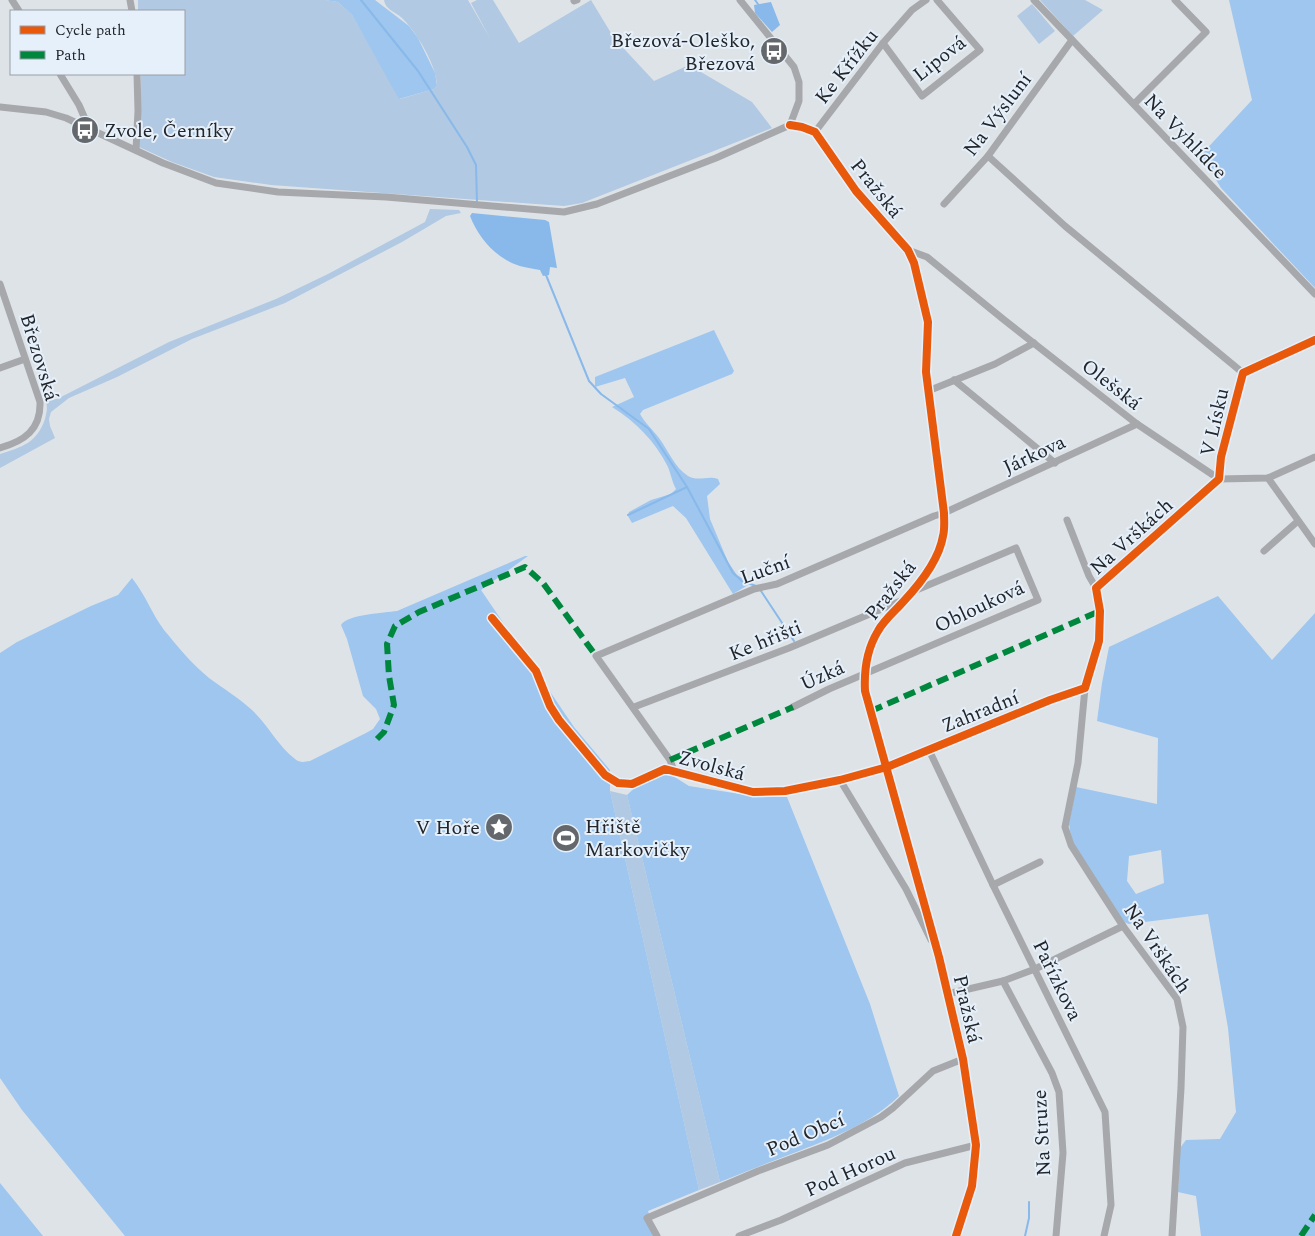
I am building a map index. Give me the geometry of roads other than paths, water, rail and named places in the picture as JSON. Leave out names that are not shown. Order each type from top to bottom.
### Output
[{"type":"street","points":[[740,0],[794,67],[799,82],[799,101],[790,125]]},
{"type":"street","name":"Ke Křížku","points":[[815,132],[882,43],[912,10],[926,0]]},
{"type":"street","name":"Lipová","points":[[882,43],[922,96],[930,90],[980,50],[937,0]]},
{"type":"street","name":"Na Vyhlídce","points":[[1034,0],[1315,294]]},
{"type":"street","points":[[1134,104],[1206,32],[1175,0]]},
{"type":"street","name":"Na Výsluní","points":[[944,204],[988,156],[1072,40]]},
{"type":"street","points":[[61,75],[79,105],[89,128]]},
{"type":"street","points":[[136,150],[137,75]]},
{"type":"street","points":[[0,107],[46,112],[66,118],[163,163],[216,183],[270,190],[386,197],[564,212],[597,204],[623,194],[716,158],[790,125],[815,132]]},
{"type":"street","name":"Pražská","points":[[815,132],[856,191],[908,250],[914,263],[928,322],[926,372],[944,513],[944,535],[940,548],[927,571],[912,592],[878,631],[864,674],[866,691],[939,957],[963,1059],[976,1145],[972,1186],[956,1236]]},
{"type":"street","name":"V Lísku","points":[[988,156],[1065,226],[1243,373],[1222,457],[1219,480]]},
{"type":"street","name":"Olešská","points":[[908,250],[927,257],[1137,424],[1219,480]]},
{"type":"street","name":"Březovská","points":[[0,284],[2,297],[40,402],[41,412],[33,430],[25,439],[16,444],[0,448]]},
{"type":"street","points":[[1243,373],[1315,340]]},
{"type":"street","points":[[928,391],[994,364],[1034,344]]},
{"type":"street","points":[[0,368],[25,359]]},
{"type":"street","points":[[954,380],[1055,463]]},
{"type":"street","name":"Járkova","points":[[944,513],[1137,424]]},
{"type":"street","points":[[1219,480],[1268,478],[1315,457]]},
{"type":"street","points":[[1268,478],[1315,544]]},
{"type":"street","name":"Na Vrškách","points":[[1172,1236],[1183,1027],[1177,999],[1123,926],[1071,845],[1065,827],[1078,763],[1085,688],[1099,640],[1100,611],[1096,588],[1219,480]]},
{"type":"street","name":"Luční","points":[[634,708],[596,656],[754,589],[776,584],[944,513]]},
{"type":"street","points":[[1067,520],[1089,576],[1096,588]]},
{"type":"street","points":[[1264,551],[1298,520]]},
{"type":"street","name":"Oblouková","points":[[864,674],[1038,600],[1016,548],[912,592]]},
{"type":"street","name":"Ke hřišti","points":[[634,708],[789,648],[907,598]]},
{"type":"street","name":"Zvolská","points":[[492,618],[536,672],[550,706],[559,720],[605,775],[618,783],[632,784],[665,769],[753,792],[785,791],[840,780],[887,767]]},
{"type":"street","name":"Úzká","points":[[793,706],[864,674]]},
{"type":"street","name":"Zahradní","points":[[887,767],[1050,700],[1085,688]]},
{"type":"street","points":[[634,708],[670,760],[674,771]]},
{"type":"street","name":"Pařízkova","points":[[929,750],[1105,1112],[1111,1206],[1104,1236]]},
{"type":"street","points":[[840,780],[906,889],[939,957]]},
{"type":"street","points":[[993,885],[1040,862]]},
{"type":"street","points":[[947,994],[1004,981],[1035,969],[1123,926]]},
{"type":"street","name":"Na Struze","points":[[1004,981],[1052,1073],[1059,1092],[1063,1153],[1056,1236]]},
{"type":"street","name":"Pod Obcí","points":[[656,1236],[647,1218],[758,1171],[828,1145],[894,1108],[933,1071],[963,1059]]},
{"type":"street","name":"Pod Horou","points":[[739,1236],[781,1220],[905,1163],[976,1145]]},
{"type":"waterway","points":[[361,0],[418,71],[467,147],[476,165],[477,203]]},
{"type":"waterway","points":[[755,0],[758,4]]},
{"type":"waterway","points":[[546,275],[589,381],[601,394],[649,429],[687,487],[733,573],[742,581],[756,586]]},
{"type":"waterway","points":[[628,515],[687,487]]},
{"type":"waterway","points":[[761,591],[794,641]]},
{"type":"waterway","points":[[1025,1236],[1029,1218],[1029,1202]]},
{"type":"place","name":"Březová-Oleško, Březová","points":[[774,51]]},
{"type":"place","name":"Zvole, Černíky","points":[[85,130]]},
{"type":"place","name":"V Hoře","points":[[499,827]]},
{"type":"place","name":"Hřiště Markovičky","points":[[566,838]]}]
